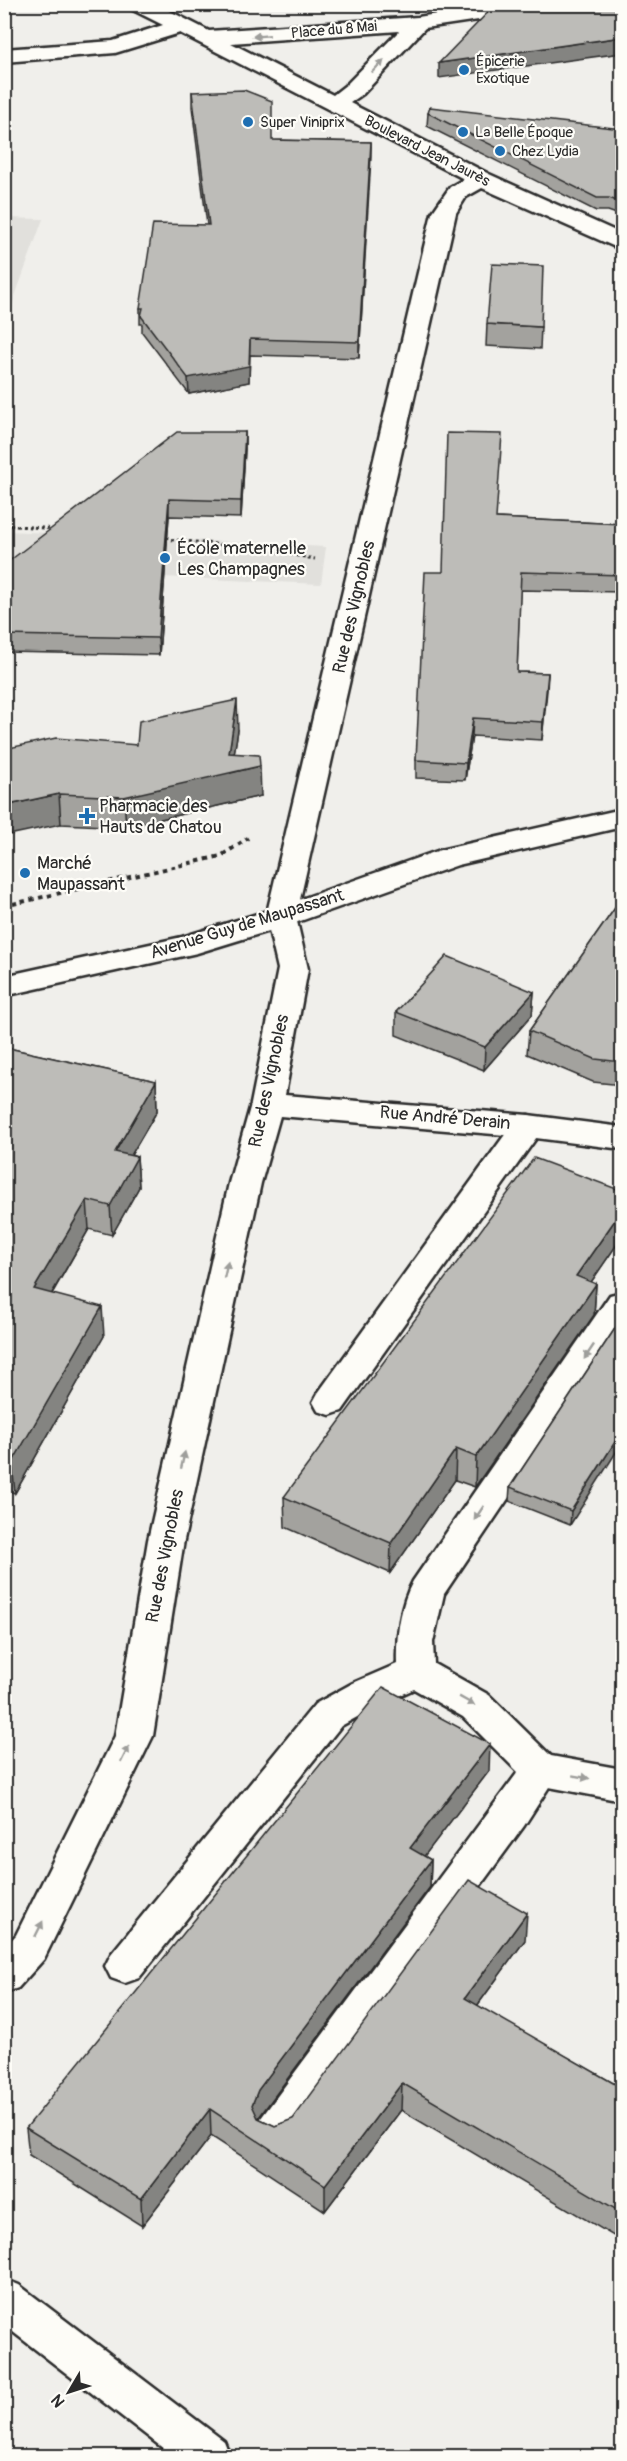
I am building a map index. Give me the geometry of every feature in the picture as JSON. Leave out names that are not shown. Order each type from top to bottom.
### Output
[{"type":"street","name":"Boulevard Jean Jaurès","points":[[139,4],[482,179],[622,243]]},
{"type":"street","points":[[418,23],[545,4]]},
{"type":"street","name":"Place du 8 Mai","points":[[206,39],[418,23]]},
{"type":"street","name":"Place du 8 Mai","points":[[334,104],[355,89],[418,23]]},
{"type":"street","points":[[4,56],[115,47],[180,26]]},
{"type":"street","name":"Rue des Vignobles","points":[[4,1976],[30,1947],[134,1736],[166,1540],[245,1183],[267,1104],[293,969],[281,918],[444,213],[458,192],[482,179]]},
{"type":"street","name":"Avenue Guy de Maupassant","points":[[4,986],[186,946],[281,918],[450,857],[622,818]]},
{"type":"street","name":"Rue André Derain","points":[[267,1104],[528,1126],[622,1138]]},
{"type":"street","points":[[330,1402],[528,1126]]},
{"type":"street","points":[[416,1672],[415,1642],[426,1591],[622,1304]]},
{"type":"street","points":[[416,1672],[476,1706],[540,1770],[622,1785]]},
{"type":"street","points":[[125,1966],[328,1715],[366,1694],[416,1672]]},
{"type":"street","points":[[276,2131],[510,1815],[540,1770]]},
{"type":"street","points":[[4,2300],[208,2457]]},
{"type":"path","points":[[4,525],[66,530]]},
{"type":"path","points":[[159,539],[254,548],[363,568]]},
{"type":"path","points":[[4,906],[221,856],[257,832]]},
{"type":"shaded area","points":[[5,218],[43,219],[14,299],[5,335]]},
{"type":"shaded area","name":"École maternelle Les Champagnes","points":[[4,528],[7,531],[326,547],[321,584],[5,570]]},
{"type":"building","points":[[622,4],[622,37],[439,63],[495,5]]},
{"type":"building","points":[[244,90],[272,101],[272,140],[371,142],[359,342],[250,339],[249,366],[188,378],[141,316],[143,308],[140,308],[153,224],[209,225],[192,92]]},
{"type":"building","points":[[430,107],[622,129],[622,203],[609,198],[597,198],[428,113]]},
{"type":"building","points":[[492,264],[543,266],[541,327],[487,324]]},
{"type":"building","points":[[177,432],[245,432],[241,501],[169,499],[158,638],[4,635],[4,565]]},
{"type":"building","points":[[447,433],[502,434],[496,518],[622,524],[622,575],[521,572],[517,672],[548,673],[543,722],[473,718],[466,763],[416,760],[425,572],[443,572]]},
{"type":"building","points":[[237,700],[229,753],[259,755],[260,766],[124,797],[59,794],[4,806],[4,749],[56,738],[137,745],[139,721]]},
{"type":"building","points":[[622,898],[622,1062],[595,1059],[529,1031]]},
{"type":"building","points":[[447,956],[534,992],[485,1047],[396,1012]]},
{"type":"building","points":[[4,1047],[156,1081],[115,1152],[137,1157],[110,1206],[87,1200],[34,1289],[102,1307],[12,1463],[4,1461]]},
{"type":"building","points":[[534,1158],[622,1191],[622,1210],[576,1276],[596,1284],[476,1457],[456,1449],[391,1543],[284,1497]]},
{"type":"building","points":[[622,1318],[622,1431],[571,1511],[510,1487]]},
{"type":"building","points":[[383,1687],[490,1744],[410,1848],[431,1860],[258,2090],[252,2105],[258,2118],[275,2126],[293,2119],[469,1880],[527,1913],[465,1998],[622,2088],[622,2213],[402,2083],[325,2185],[210,2109],[141,2199],[26,2128]]},
{"type":"place","name":"Épicerie Exotique","points":[[464,70]]},
{"type":"place","name":"Super Viniprix","points":[[248,122]]},
{"type":"place","name":"La Belle Époque","points":[[463,132]]},
{"type":"place","name":"Chez Lydia","points":[[500,151]]},
{"type":"place","name":"École maternelle Les Champagnes","points":[[165,558]]},
{"type":"place","name":"Pharmacie des Hauts de Chatou","points":[[87,816]]},
{"type":"place","name":"Marché Maupassant","points":[[25,873]]}]
